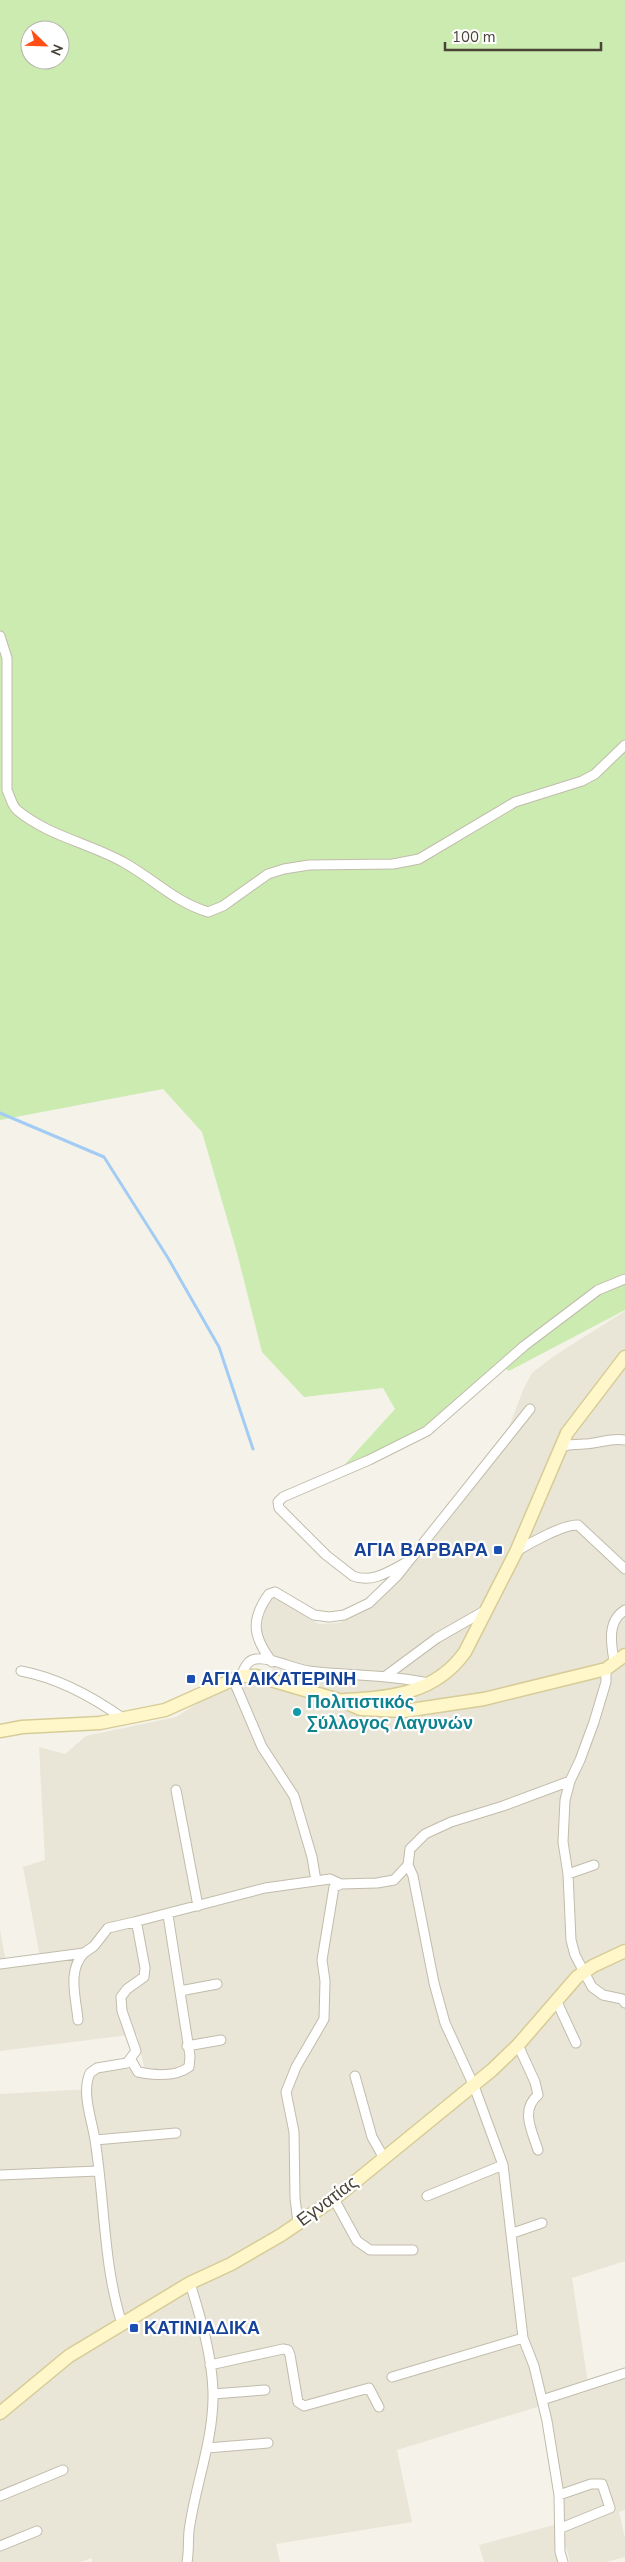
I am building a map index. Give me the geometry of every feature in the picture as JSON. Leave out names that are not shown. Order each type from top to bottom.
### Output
[{"type":"street","points":[[0,636],[7,658],[7,790],[15,809],[63,837],[102,851],[126,864],[180,902],[208,912],[223,906],[268,874],[284,869],[309,865],[393,864],[419,859],[515,802],[588,778],[625,745]]},
{"type":"street","points":[[408,1561],[375,1578],[353,1576],[313,1543],[280,1508],[278,1502],[283,1497],[369,1460],[428,1431],[524,1346],[598,1290],[625,1279]]},
{"type":"street","points":[[340,1700],[372,1698],[431,1684],[454,1667],[465,1652],[516,1552],[560,1447],[577,1417],[625,1357]]},
{"type":"street","points":[[272,1662],[260,1644],[256,1626],[257,1613],[268,1594],[275,1592],[314,1615],[329,1617],[344,1614],[369,1603],[408,1561],[530,1409]]},
{"type":"street","points":[[560,1447],[569,1444],[625,1440]]},
{"type":"street","points":[[516,1552],[541,1536],[572,1524],[578,1524],[625,1569]]},
{"type":"street","points":[[387,1676],[437,1638],[486,1610]]},
{"type":"street","points":[[625,1610],[620,1614],[611,1632],[615,1662],[606,1682],[580,1760],[570,1781],[565,1800],[563,1827],[568,1874],[571,1940],[575,1955],[592,1987],[602,1995],[622,1999],[625,2003]]},
{"type":"street","points":[[237,1677],[253,1659],[308,1671],[387,1676],[431,1684]]},
{"type":"street","points":[[0,1731],[124,1719],[178,1706],[237,1677],[256,1676],[340,1700],[361,1709],[404,1710],[484,1699],[615,1662]]},
{"type":"street","points":[[21,1671],[40,1674],[98,1700],[124,1719]]},
{"type":"street","points":[[237,1677],[262,1747],[294,1796],[316,1881]]},
{"type":"street","points":[[562,2562],[560,2552],[559,2495],[542,2400],[534,2366],[523,2338],[513,2233],[503,2165],[474,2086],[441,2007],[430,1965],[413,1876],[408,1865],[410,1849],[418,1839],[437,1828],[570,1781]]},
{"type":"street","points":[[176,1790],[198,1906]]},
{"type":"street","points":[[298,2223],[294,2191],[294,2132],[286,2092],[296,2067],[324,2019],[325,1981],[322,1960],[334,1887],[341,1884],[376,1883],[394,1880],[408,1865]]},
{"type":"street","points":[[568,1874],[594,1865]]},
{"type":"street","points":[[78,2020],[73,1973],[77,1961],[94,1946],[108,1928],[168,1915],[265,1888],[330,1879],[341,1884]]},
{"type":"street","points":[[131,2060],[138,2072],[152,2075],[183,2071],[189,2067],[190,2056],[168,1915]]},
{"type":"street","points":[[122,2324],[111,2287],[105,2250],[95,2140],[87,2085],[90,2073],[97,2068],[120,2065],[131,2060],[136,2051],[122,2011],[120,1997],[127,1988],[144,1977],[145,1968],[137,1925],[134,1922]]},
{"type":"street","name":"Εγνατίας","points":[[0,2413],[69,2356],[190,2283],[230,2264],[334,2199],[474,2086],[518,2045],[567,1986],[585,1972],[625,1951]]},
{"type":"street","points":[[0,1964],[84,1953]]},
{"type":"street","points":[[180,1991],[217,1984]]},
{"type":"street","points":[[556,2000],[576,2043]]},
{"type":"street","points":[[187,2046],[221,2040]]},
{"type":"street","points":[[518,2045],[535,2082],[538,2095],[530,2102],[528,2110],[538,2150]]},
{"type":"street","points":[[355,2076],[372,2137],[384,2158]]},
{"type":"street","points":[[95,2140],[176,2133]]},
{"type":"street","points":[[427,2196],[503,2165]]},
{"type":"street","points":[[0,2175],[98,2171]]},
{"type":"street","points":[[334,2199],[357,2241],[370,2250],[413,2250]]},
{"type":"street","points":[[513,2233],[542,2223]]},
{"type":"street","points":[[188,2562],[189,2530],[207,2448],[213,2394],[202,2320],[190,2283]]},
{"type":"street","points":[[392,2377],[523,2338]]},
{"type":"street","points":[[210,2365],[283,2348],[288,2350],[290,2355],[298,2402],[304,2406],[369,2388],[379,2407]]},
{"type":"street","points":[[542,2400],[625,2373]]},
{"type":"street","points":[[213,2394],[265,2390]]},
{"type":"street","points":[[207,2448],[268,2443]]},
{"type":"street","points":[[0,2496],[63,2470]]},
{"type":"street","points":[[559,2495],[590,2484],[602,2484],[610,2508],[561,2528]]},
{"type":"street","points":[[0,2546],[37,2531]]},
{"type":"shaded area","points":[[625,1311],[625,2261],[572,2278],[588,2383],[625,2373],[625,2510],[619,2512],[625,2538],[625,2557],[606,2562],[570,2562],[566,2547],[558,2548],[558,2562],[484,2562],[479,2545],[565,2522],[556,2441],[547,2404],[397,2450],[412,2522],[276,2544],[280,2562],[92,2562],[92,2558],[80,2562],[0,2562],[0,2094],[91,2089],[91,2082],[96,2073],[144,2067],[137,2034],[0,2051],[0,1930],[6,1962],[40,1957],[23,1867],[45,1860],[39,1747],[65,1754],[86,1736],[176,1717],[215,1692],[229,1687],[246,1684],[269,1687],[275,1658],[267,1652],[259,1622],[271,1595],[319,1624],[339,1623],[378,1602],[421,1555],[497,1459],[523,1390],[532,1373],[554,1356]]},
{"type":"green space","points":[[0,0],[625,0],[625,1310],[509,1371],[497,1363],[452,1405],[422,1428],[338,1472],[395,1409],[383,1388],[304,1397],[262,1352],[237,1253],[202,1132],[163,1089],[0,1120]]},
{"type":"waterway","points":[[0,1113],[104,1157],[168,1258],[219,1347],[253,1449]]},
{"type":"place","name":"ΑΓΙΑ ΒΑΡΒΑΡΑ","points":[[498,1550]]},
{"type":"place","name":"ΑΓΙΑ ΑΙΚΑΤΕΡΙΝΗ","points":[[191,1679]]},
{"type":"place","name":"Πολιτιστικός Σύλλογος Λαγυνών","points":[[297,1712]]},
{"type":"place","name":"ΚΑΤΙΝΙΑΔΙΚΑ","points":[[134,2328]]}]
